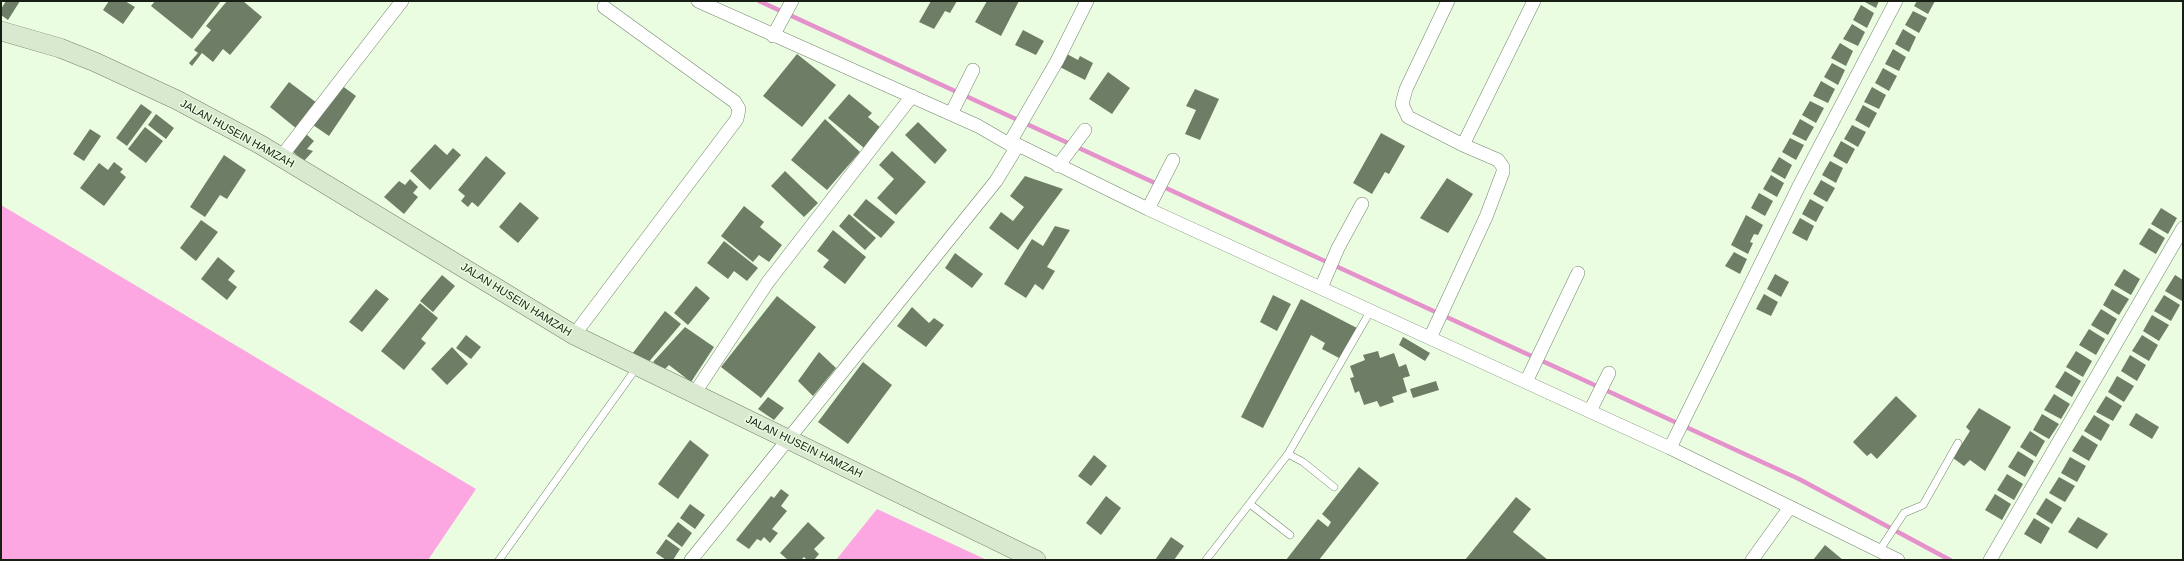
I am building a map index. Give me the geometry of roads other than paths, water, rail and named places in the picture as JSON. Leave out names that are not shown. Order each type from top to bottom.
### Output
[{"type":"street","points":[[281,157],[402,1]]},
{"type":"street","points":[[698,1],[775,32],[912,96],[953,109],[978,126],[1014,141],[1149,206],[1323,284],[1371,310],[1430,338],[1593,405],[1670,447],[1790,507],[1881,548],[1898,560]]},
{"type":"street","points":[[775,32],[792,1]]},
{"type":"street","points":[[691,560],[996,181],[1029,111],[1087,1]]},
{"type":"street","points":[[1430,338],[1486,217],[1503,167],[1498,160],[1408,117],[1402,104],[1406,88],[1448,1]]},
{"type":"street","points":[[1463,144],[1534,1]]},
{"type":"street","points":[[1670,447],[1798,188],[1896,1]]},
{"type":"street","points":[[574,335],[737,119],[739,109],[734,102],[604,7]]},
{"type":"street","name":"JALAN HUSEIN HAMZAH","points":[[1,31],[60,48],[95,62],[177,100],[281,157],[574,335],[1036,560]]},
{"type":"street","points":[[953,109],[971,74]]},
{"type":"street","points":[[694,394],[768,282],[912,96]]},
{"type":"street","points":[[1060,164],[1082,134]]},
{"type":"street","points":[[1149,206],[1171,165]]},
{"type":"street","points":[[1323,284],[1338,248],[1362,204]]},
{"type":"street","points":[[1990,560],[2183,228]]},
{"type":"street","points":[[1529,378],[1578,273]]},
{"type":"street","points":[[1593,405],[1609,372]]},
{"type":"street","points":[[1752,560],[1790,507]]},
{"type":"lane","points":[[1206,560],[1288,454],[1371,310]]},
{"type":"lane","points":[[499,560],[637,367]]},
{"type":"lane","points":[[1881,548],[1904,513],[1922,505],[1958,443]]},
{"type":"lane","points":[[1288,454],[1302,462],[1334,487]]},
{"type":"lane","points":[[1250,504],[1290,535]]},
{"type":"waterway","points":[[759,1],[1799,479],[1950,560]]}]
